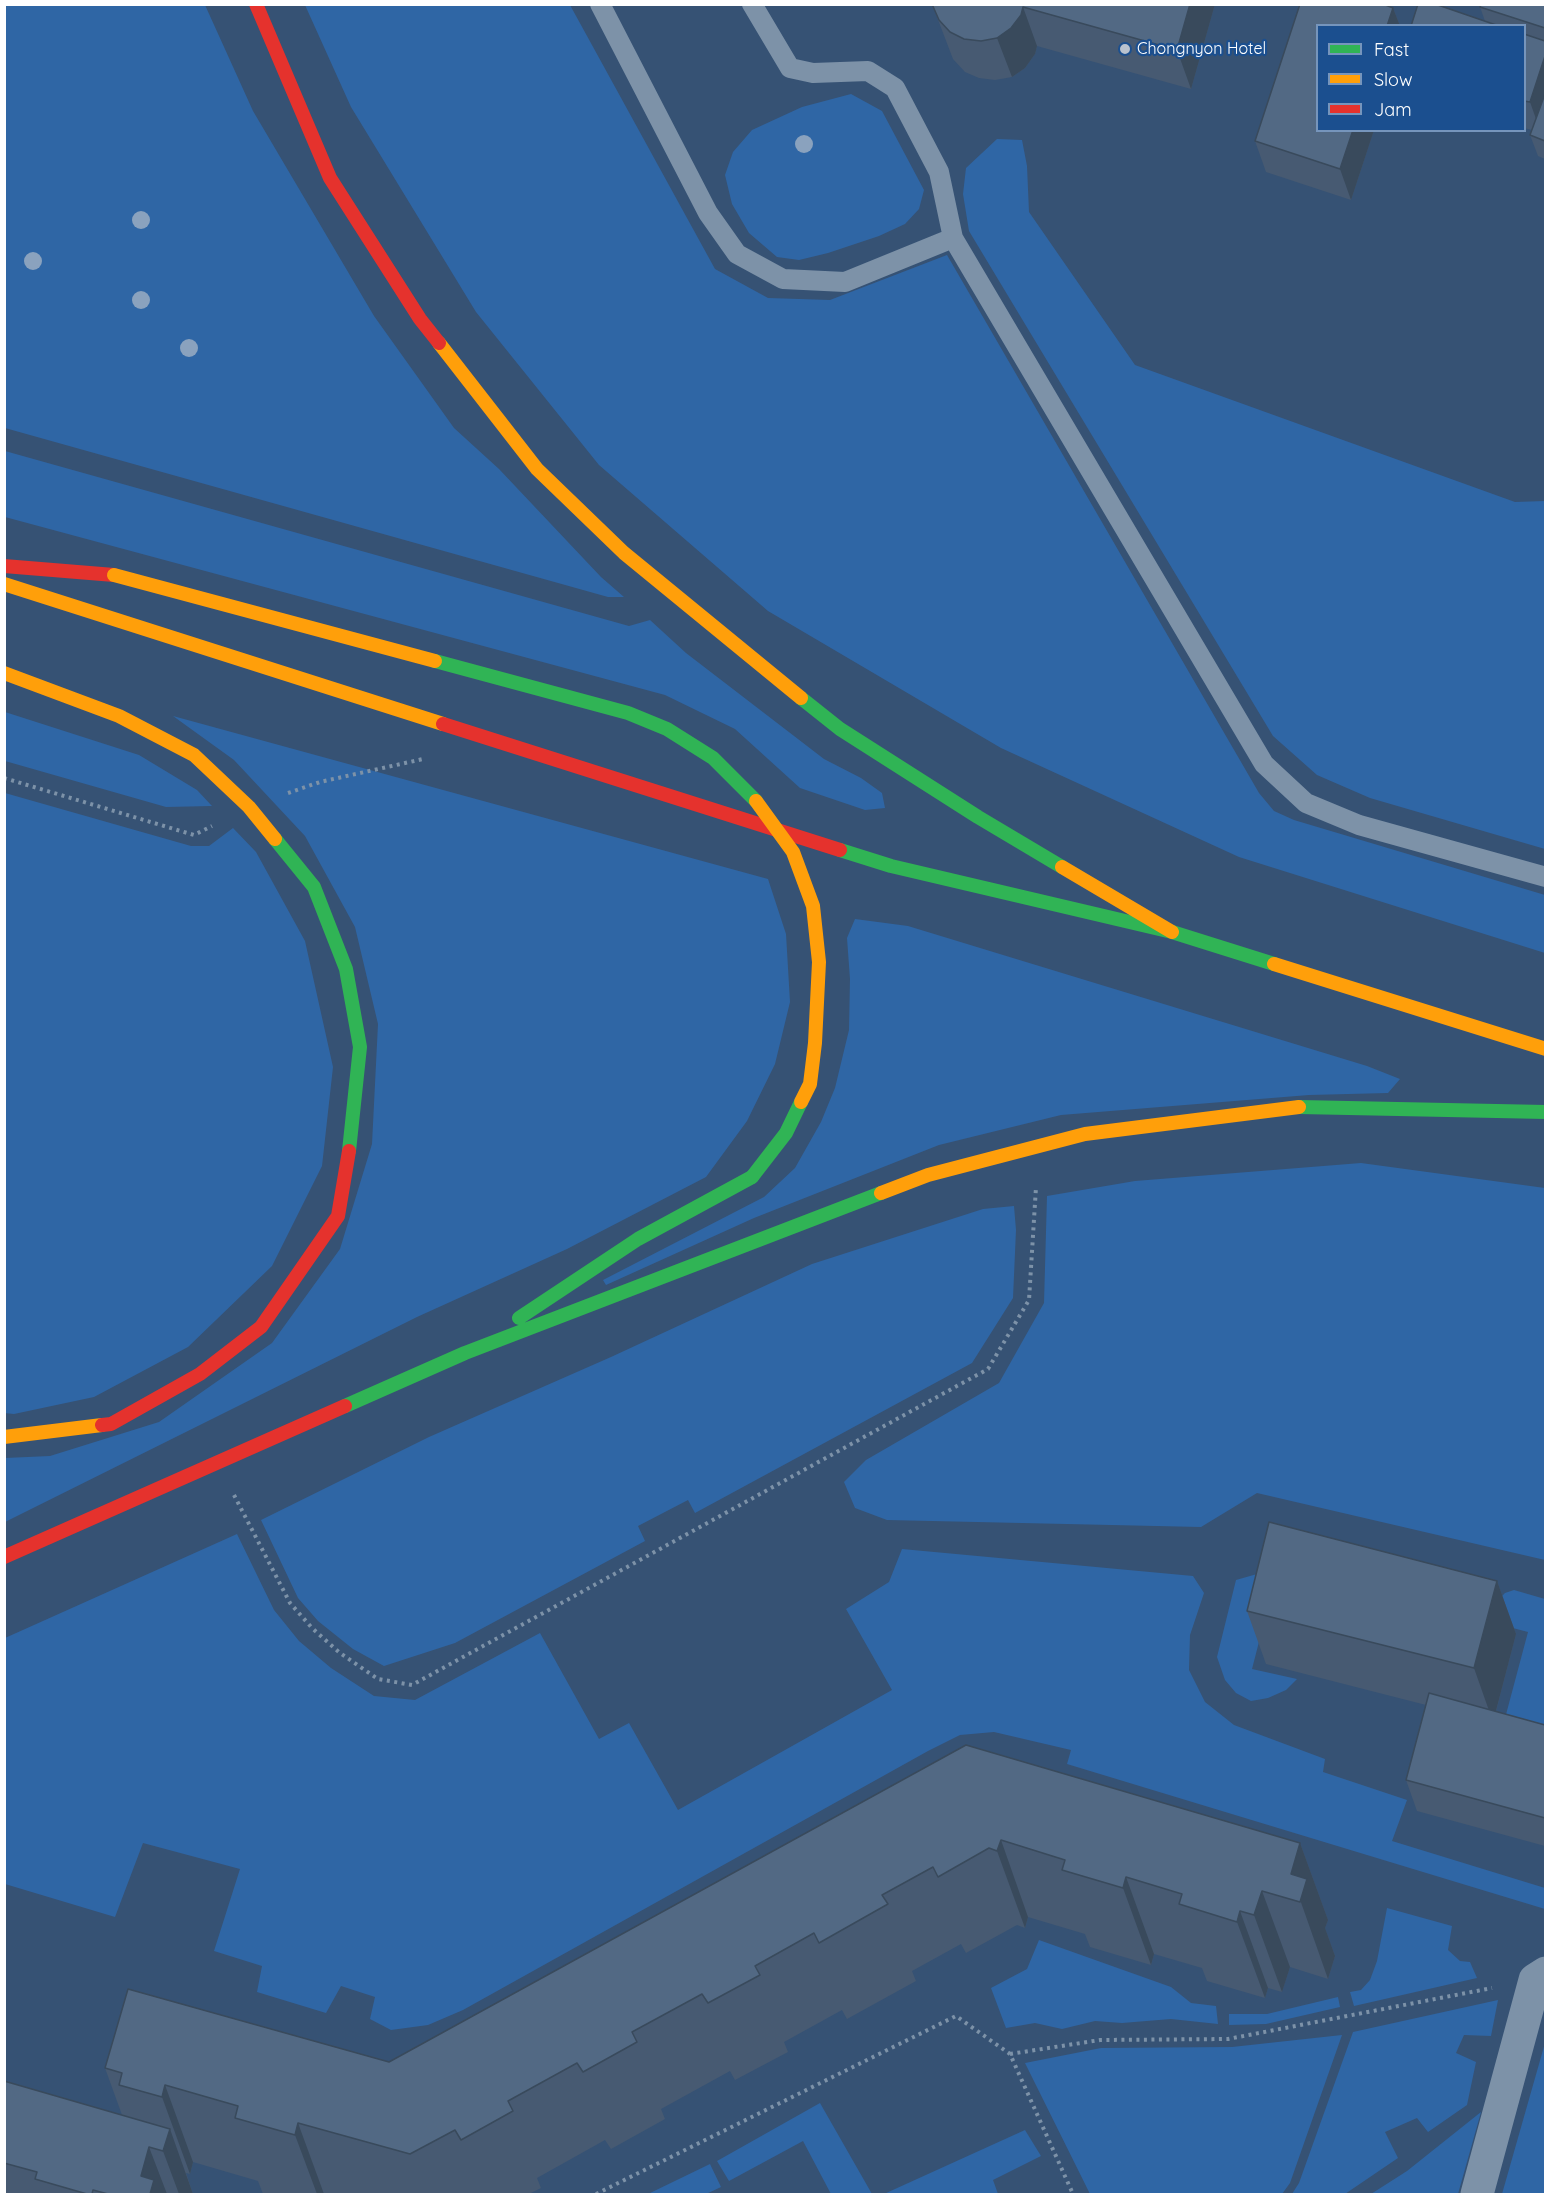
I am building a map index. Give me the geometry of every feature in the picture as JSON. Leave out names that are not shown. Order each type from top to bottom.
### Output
[{"type":"main road","points":[[256,4],[330,178],[420,319],[537,469],[624,553],[840,729],[978,817],[1172,932]]},
{"type":"main road","points":[[4,566],[114,575],[628,713],[667,729],[713,758],[758,803],[793,852],[813,906],[819,962],[815,1043],[810,1084],[786,1132],[752,1177],[638,1239],[465,1353]]},
{"type":"main road","points":[[4,584],[891,866],[1172,932],[1545,1049]]},
{"type":"main road","points":[[4,673],[119,716],[194,755],[249,807],[314,886],[346,969],[360,1047],[353,1131],[338,1216],[261,1327],[200,1374],[111,1424],[4,1437]]},
{"type":"main road","points":[[4,1557],[465,1353],[928,1175],[1085,1134],[1295,1107],[1545,1112]]},
{"type":"street","points":[[1477,2194],[1540,1976]]},
{"type":"lane","points":[[600,4],[708,213],[737,254],[783,279],[845,282],[952,238]]},
{"type":"lane","points":[[752,4],[790,68],[813,73],[868,71],[895,88],[939,172],[952,238],[1264,764],[1306,803],[1359,825],[1545,877]]},
{"type":"path","points":[[219,1462],[249,1527],[290,1603],[312,1628],[340,1653],[378,1679],[412,1685],[988,1369],[1029,1300],[1037,1147]]},
{"type":"path","points":[[1010,2054],[1100,2040],[1228,2039],[1540,1976]]},
{"type":"path","points":[[596,2194],[956,2016],[1010,2054],[1073,2194]]},
{"type":"shaded area","points":[[4,5],[205,5],[253,111],[374,316],[454,428],[499,469],[601,577],[624,597],[608,597],[5,428]]},
{"type":"shaded area","points":[[305,5],[570,5],[715,269],[768,298],[830,300],[947,255],[1259,793],[1274,811],[1294,820],[1545,895],[1545,953],[1239,857],[1001,748],[768,611],[599,465],[476,312],[351,107]]},
{"type":"shaded area","points":[[851,94],[882,111],[924,190],[919,209],[905,224],[879,236],[799,260],[777,257],[749,233],[732,204],[725,175],[733,152],[752,130],[802,107]]},
{"type":"shaded area","points":[[997,139],[1022,140],[1027,166],[1029,212],[1135,365],[1515,502],[1545,501],[1545,849],[1370,798],[1317,775],[1273,736],[969,231],[963,194],[966,168]]},
{"type":"shaded area","points":[[5,451],[629,626],[650,620],[686,653],[824,759],[861,778],[882,793],[885,808],[865,810],[800,788],[735,729],[665,695],[5,517]]},
{"type":"shaded area","points":[[5,712],[139,755],[197,790],[212,806],[166,807],[5,761]]},
{"type":"shaded area","points":[[173,716],[768,879],[786,934],[790,1002],[775,1064],[747,1121],[706,1177],[567,1249],[417,1317],[5,1522],[5,1458],[50,1456],[159,1422],[272,1343],[340,1249],[372,1144],[378,1024],[355,927],[305,836],[234,760]]},
{"type":"shaded area","points":[[5,793],[191,846],[209,846],[233,828],[256,852],[305,941],[333,1067],[322,1166],[272,1266],[188,1347],[94,1397],[14,1414],[4,1413]]},
{"type":"shaded area","points":[[855,919],[908,926],[1367,1066],[1400,1079],[1388,1093],[1309,1095],[1061,1115],[939,1145],[754,1218],[606,1285],[603,1280],[764,1197],[795,1168],[821,1122],[835,1088],[849,1030],[850,979],[847,938]]},
{"type":"shaded area","points":[[1361,1163],[1545,1188],[1545,1560],[1257,1493],[1201,1527],[887,1520],[855,1508],[844,1482],[866,1460],[999,1383],[1044,1303],[1047,1196],[1135,1181]]},
{"type":"shaded area","points":[[1014,1206],[1016,1230],[1013,1298],[972,1363],[695,1513],[688,1500],[638,1526],[645,1541],[455,1643],[384,1666],[353,1649],[318,1621],[298,1598],[261,1520],[429,1437],[611,1357],[812,1264],[983,1209]]},
{"type":"shaded area","points":[[237,1534],[274,1610],[299,1641],[331,1668],[374,1696],[415,1700],[540,1633],[599,1739],[629,1723],[678,1810],[892,1690],[846,1609],[889,1582],[902,1549],[1193,1576],[1204,1593],[1190,1635],[1189,1670],[1205,1702],[1234,1725],[1325,1759],[1323,1772],[1407,1800],[1392,1841],[1545,1888],[1545,1909],[1067,1764],[1071,1750],[994,1732],[960,1735],[928,1751],[463,2010],[428,2025],[391,2030],[370,2019],[375,1997],[341,1986],[326,2013],[257,1992],[262,1966],[214,1951],[240,1869],[143,1843],[115,1917],[5,1884],[5,1638]]},
{"type":"shaded area","points":[[1278,1568],[1252,1669],[1297,1679],[1286,1690],[1268,1698],[1251,1701],[1236,1693],[1225,1680],[1217,1657],[1236,1580]]},
{"type":"shaded area","points":[[1514,1590],[1545,1599],[1545,1734],[1504,1722],[1528,1632],[1490,1622],[1496,1602],[1505,1593]]},
{"type":"shaded area","points":[[1387,1908],[1452,1926],[1448,1950],[1460,1961],[1470,1962],[1477,1978],[1354,2006],[1350,1992],[1361,1990],[1370,1980],[1377,1961]]},
{"type":"shaded area","points":[[1039,1940],[1171,1987],[1191,2003],[1216,2006],[1218,2024],[1171,2019],[1122,2023],[1095,2021],[1062,2029],[1035,2023],[1006,2028],[991,1988],[1027,1969]]},
{"type":"shaded area","points":[[1338,1997],[1340,2007],[1266,2024],[1229,2025],[1229,2014],[1267,2014]]},
{"type":"shaded area","points":[[1498,2000],[1491,2036],[1464,2035],[1456,2053],[1476,2062],[1467,2105],[1428,2132],[1417,2118],[1385,2132],[1398,2158],[1345,2194],[1292,2194],[1299,2183],[1353,2032]]},
{"type":"shaded area","points":[[1342,2035],[1290,2183],[1282,2194],[1090,2194],[1025,2063],[1101,2048],[1232,2047]]},
{"type":"shaded area","points":[[1545,2043],[1545,2194],[1502,2194]]},
{"type":"shaded area","points":[[820,2103],[872,2194],[831,2194],[803,2141],[729,2181],[717,2161]]},
{"type":"shaded area","points":[[1481,2112],[1458,2194],[1371,2194],[1407,2171]]},
{"type":"shaded area","points":[[1025,2130],[1041,2156],[993,2180],[998,2194],[884,2194]]},
{"type":"shaded area","points":[[710,2164],[721,2187],[706,2194],[648,2194]]},
{"type":"building","points":[[932,4],[1190,4],[1177,50],[1023,7],[1021,15],[1011,28],[997,38],[981,41],[964,39],[950,32],[939,20]]},
{"type":"building","points":[[1300,4],[1383,4],[1393,8],[1388,24],[1316,24],[1316,132],[1352,132],[1340,169],[1255,141]]},
{"type":"building","points":[[1418,4],[1435,4],[1493,24],[1412,24]]},
{"type":"building","points":[[1481,4],[1545,4],[1545,28],[1480,7]]},
{"type":"building","points":[[1526,35],[1545,41],[1545,56],[1530,102],[1526,101]]},
{"type":"building","points":[[1545,94],[1545,141],[1530,135]]},
{"type":"building","points":[[1269,1522],[1497,1581],[1474,1668],[1247,1611]]},
{"type":"building","points":[[1429,1693],[1545,1725],[1545,1818],[1406,1780]]},
{"type":"building","points":[[966,1745],[1300,1843],[1291,1874],[1307,1879],[1300,1902],[1262,1891],[1254,1915],[1240,1911],[1237,1922],[1179,1904],[1182,1894],[1126,1877],[1123,1888],[1062,1870],[1065,1860],[1001,1840],[997,1851],[989,1848],[938,1877],[933,1867],[882,1895],[888,1904],[819,1943],[814,1933],[755,1966],[760,1975],[708,2003],[702,1994],[632,2032],[637,2042],[583,2072],[577,2063],[508,2101],[513,2111],[461,2140],[455,2130],[410,2154],[298,2123],[295,2135],[235,2118],[238,2106],[165,2085],[162,2097],[119,2085],[122,2073],[105,2068],[128,1989],[389,2062]]},
{"type":"building","points":[[4,2081],[170,2129],[163,2151],[149,2147],[141,2176],[154,2180],[150,2194],[108,2194],[93,2190],[92,2194],[87,2194],[35,2179],[37,2172],[4,2163]]},
{"type":"traffic: fast","points":[[435,661],[628,713],[667,729],[713,758],[756,801]]},
{"type":"traffic: fast","points":[[801,698],[840,729],[978,817],[1062,867]]},
{"type":"traffic: fast","points":[[275,839],[314,887],[346,969],[360,1047],[349,1151]]},
{"type":"traffic: fast","points":[[840,850],[891,866],[1172,932],[1274,964]]},
{"type":"traffic: fast","points":[[752,1177],[786,1133],[801,1102]]},
{"type":"traffic: fast","points":[[1299,1107],[1546,1112]]},
{"type":"traffic: fast","points":[[519,1318],[638,1239],[752,1177]]},
{"type":"traffic: fast","points":[[345,1406],[465,1353],[881,1193]]},
{"type":"traffic: slow","points":[[439,343],[537,469],[624,553],[801,698]]},
{"type":"traffic: slow","points":[[114,575],[435,661]]},
{"type":"traffic: slow","points":[[4,584],[443,724]]},
{"type":"traffic: slow","points":[[4,673],[119,716],[194,755],[249,807],[275,839]]},
{"type":"traffic: slow","points":[[756,801],[793,852],[813,906],[819,962],[815,1043],[810,1084],[801,1102]]},
{"type":"traffic: slow","points":[[1062,867],[1172,932]]},
{"type":"traffic: slow","points":[[1274,964],[1546,1049]]},
{"type":"traffic: slow","points":[[881,1193],[928,1175],[1085,1134],[1299,1107]]},
{"type":"traffic: slow","points":[[4,1437],[102,1425]]},
{"type":"traffic: jam","points":[[256,4],[330,178],[420,319],[439,343]]},
{"type":"traffic: jam","points":[[4,566],[114,575]]},
{"type":"traffic: jam","points":[[443,724],[840,850]]},
{"type":"traffic: jam","points":[[102,1425],[111,1424],[200,1374],[261,1327],[338,1216],[349,1151]]},
{"type":"traffic: jam","points":[[4,1557],[345,1406]]},
{"type":"place","name":"Chongnyon Hotel","points":[[1125,49]]}]
